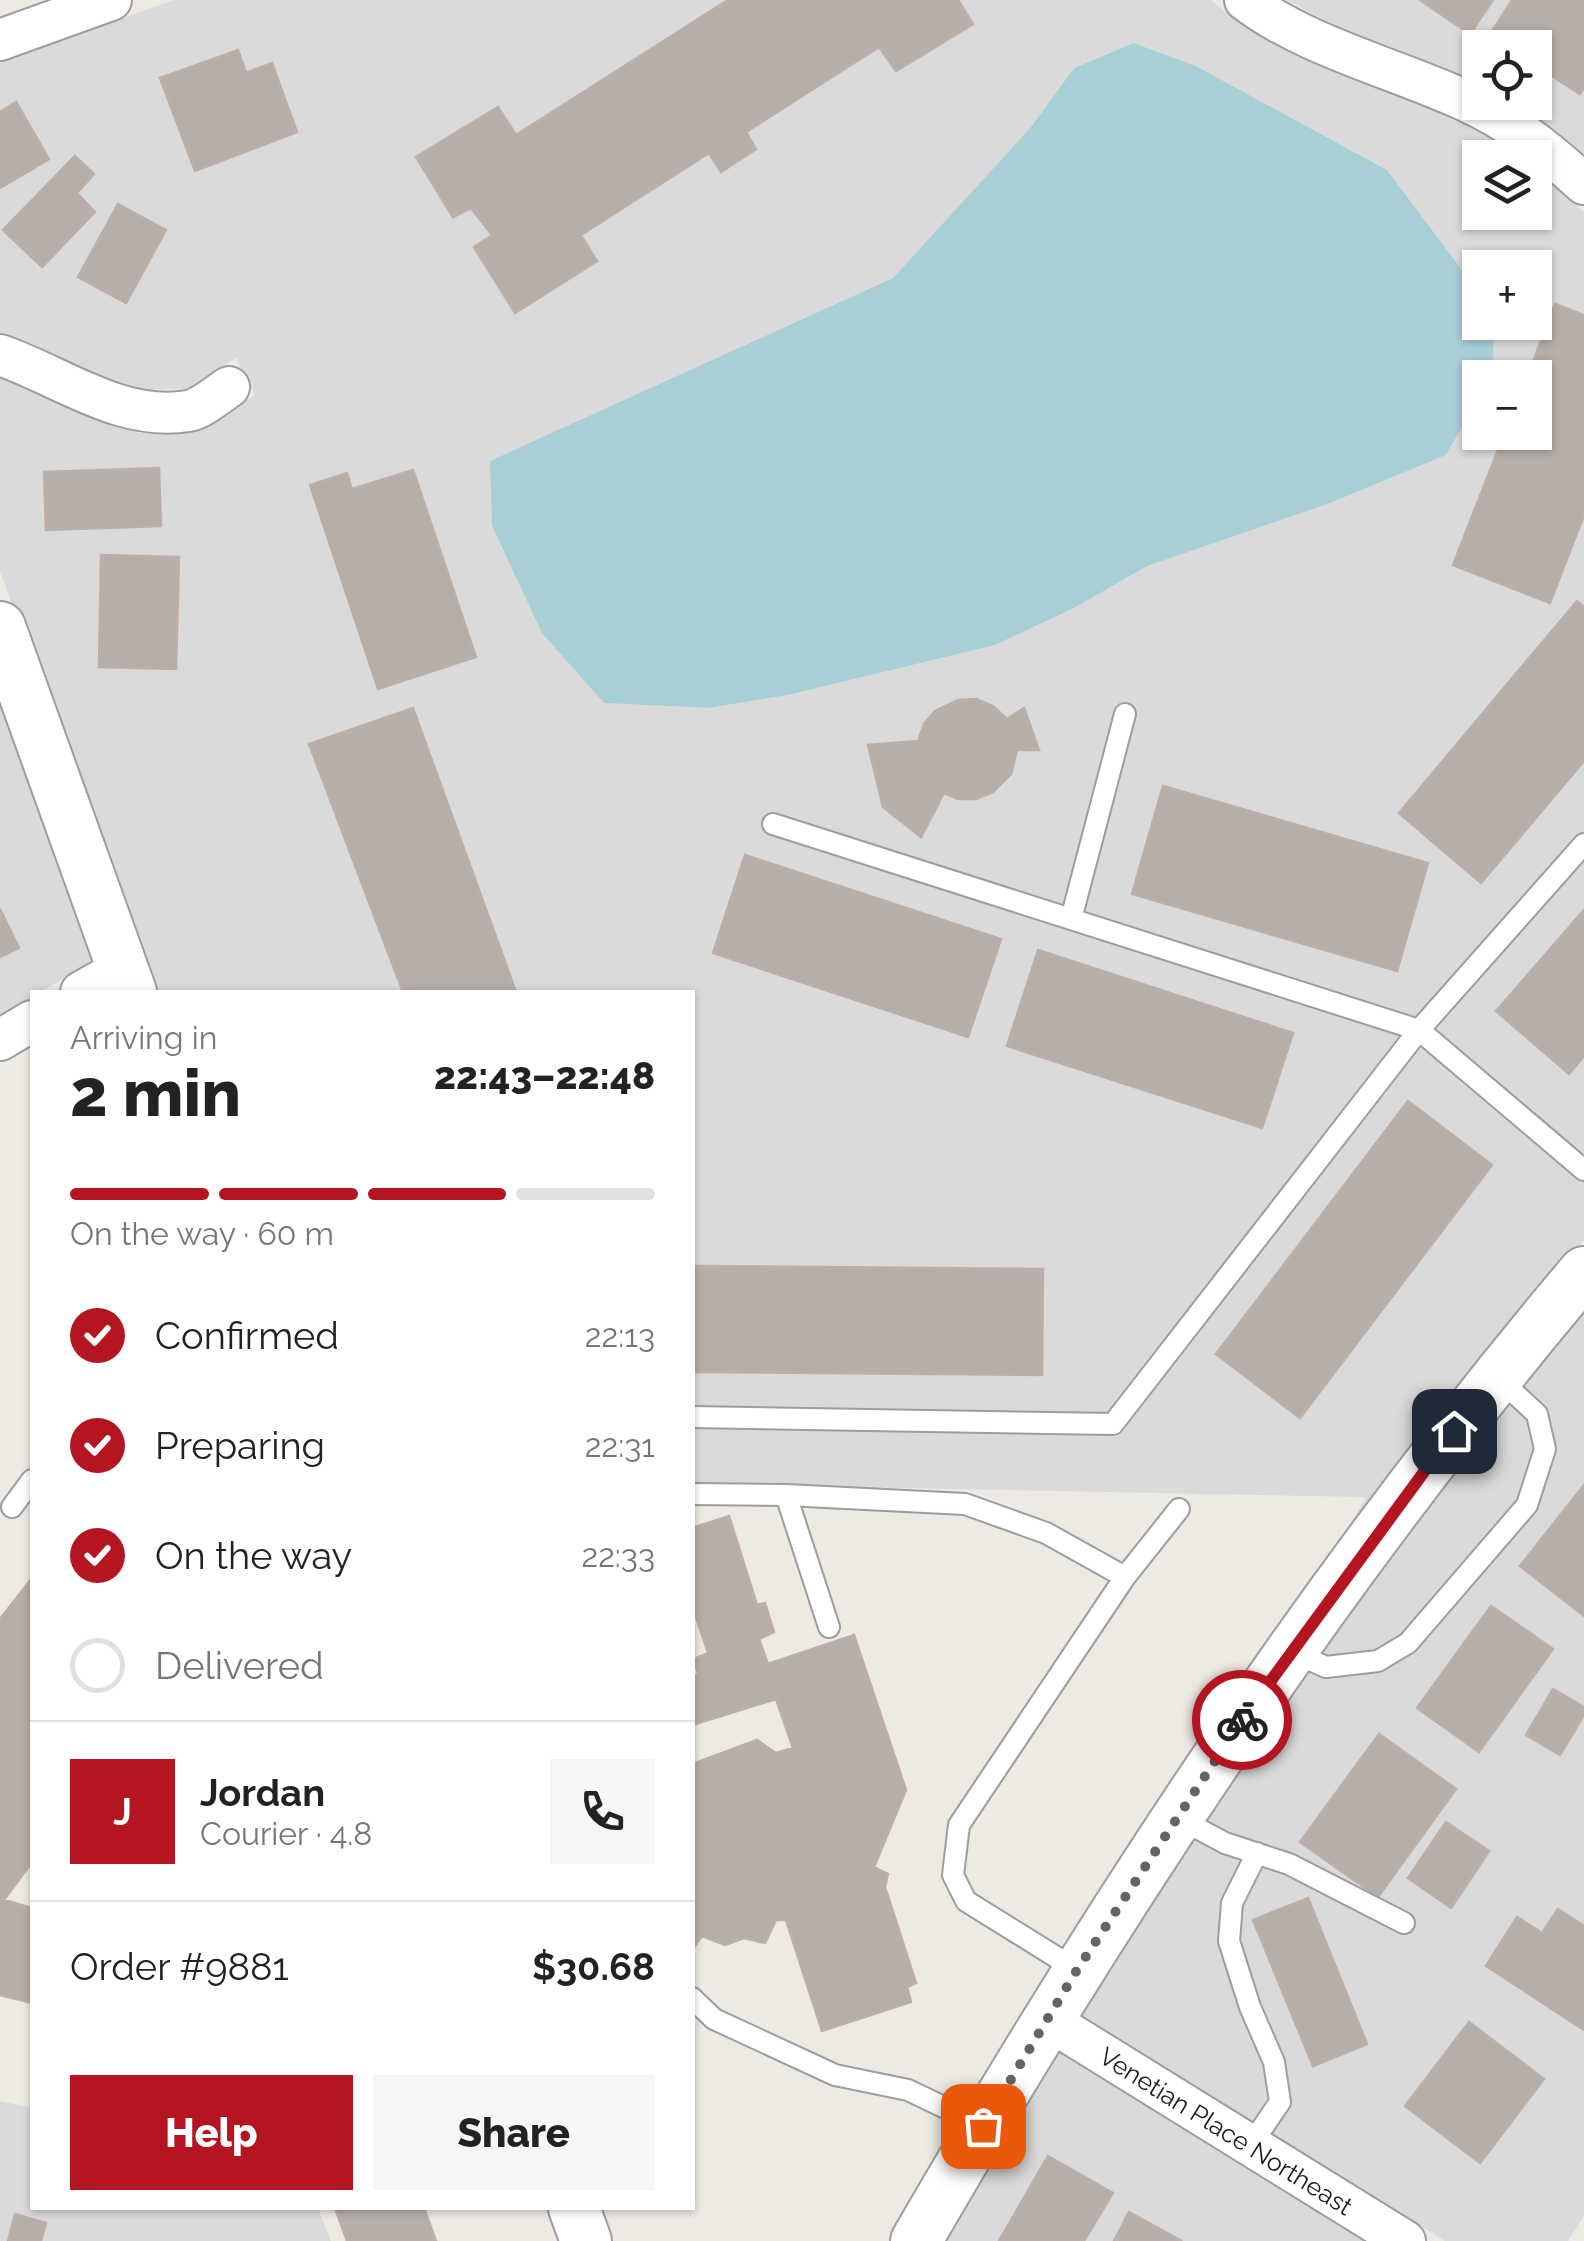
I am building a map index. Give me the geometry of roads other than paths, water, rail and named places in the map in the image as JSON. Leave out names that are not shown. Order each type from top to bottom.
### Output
[{"type":"street","points":[[0,40],[110,0]]},
{"type":"street","points":[[1244,0],[1323,43],[1465,100],[1517,128],[1584,184]]},
{"type":"street","points":[[0,355],[82,392],[139,411],[191,411],[229,387]]},
{"type":"street","points":[[0,627],[111,985]]},
{"type":"street","points":[[0,1040],[30,1022]]},
{"type":"street","points":[[916,2241],[1077,1970],[1235,1728],[1497,1377],[1584,1272]]},
{"type":"street","name":"Venetian Place Northeast","points":[[1048,2020],[1405,2241]]},
{"type":"street","points":[[575,2210],[586,2241]]},
{"type":"lane","points":[[1071,919],[1125,714]]},
{"type":"lane","points":[[773,824],[1418,1030],[1584,1170]]},
{"type":"lane","points":[[695,1417],[1114,1424],[1418,1030],[1584,844]]},
{"type":"lane","points":[[1292,1652],[1326,1666],[1378,1661],[1408,1643],[1527,1505],[1545,1449],[1537,1414],[1497,1377]]},
{"type":"lane","points":[[12,1507],[30,1483]]},
{"type":"lane","points":[[695,1494],[786,1494],[965,1504],[1046,1533],[1125,1577]]},
{"type":"lane","points":[[786,1494],[829,1628]]},
{"type":"lane","points":[[1077,1970],[966,1901],[954,1875],[960,1825],[1125,1577],[1178,1510]]},
{"type":"lane","points":[[1178,1817],[1226,1843],[1289,1864],[1404,1924]]},
{"type":"lane","points":[[1250,2146],[1280,2102],[1274,2062],[1229,1941],[1232,1903],[1258,1853]]},
{"type":"lane","points":[[695,2001],[714,2019],[835,2075],[908,2090],[983,2126]]},
{"type":"water","points":[[1134,43],[1196,66],[1387,170],[1462,270],[1462,340],[1493,340],[1494,360],[1462,360],[1462,427],[1446,455],[1330,503],[1147,566],[1074,608],[995,645],[788,695],[708,708],[604,703],[542,633],[492,526],[490,461],[893,278],[1031,127],[1074,68]]}]
